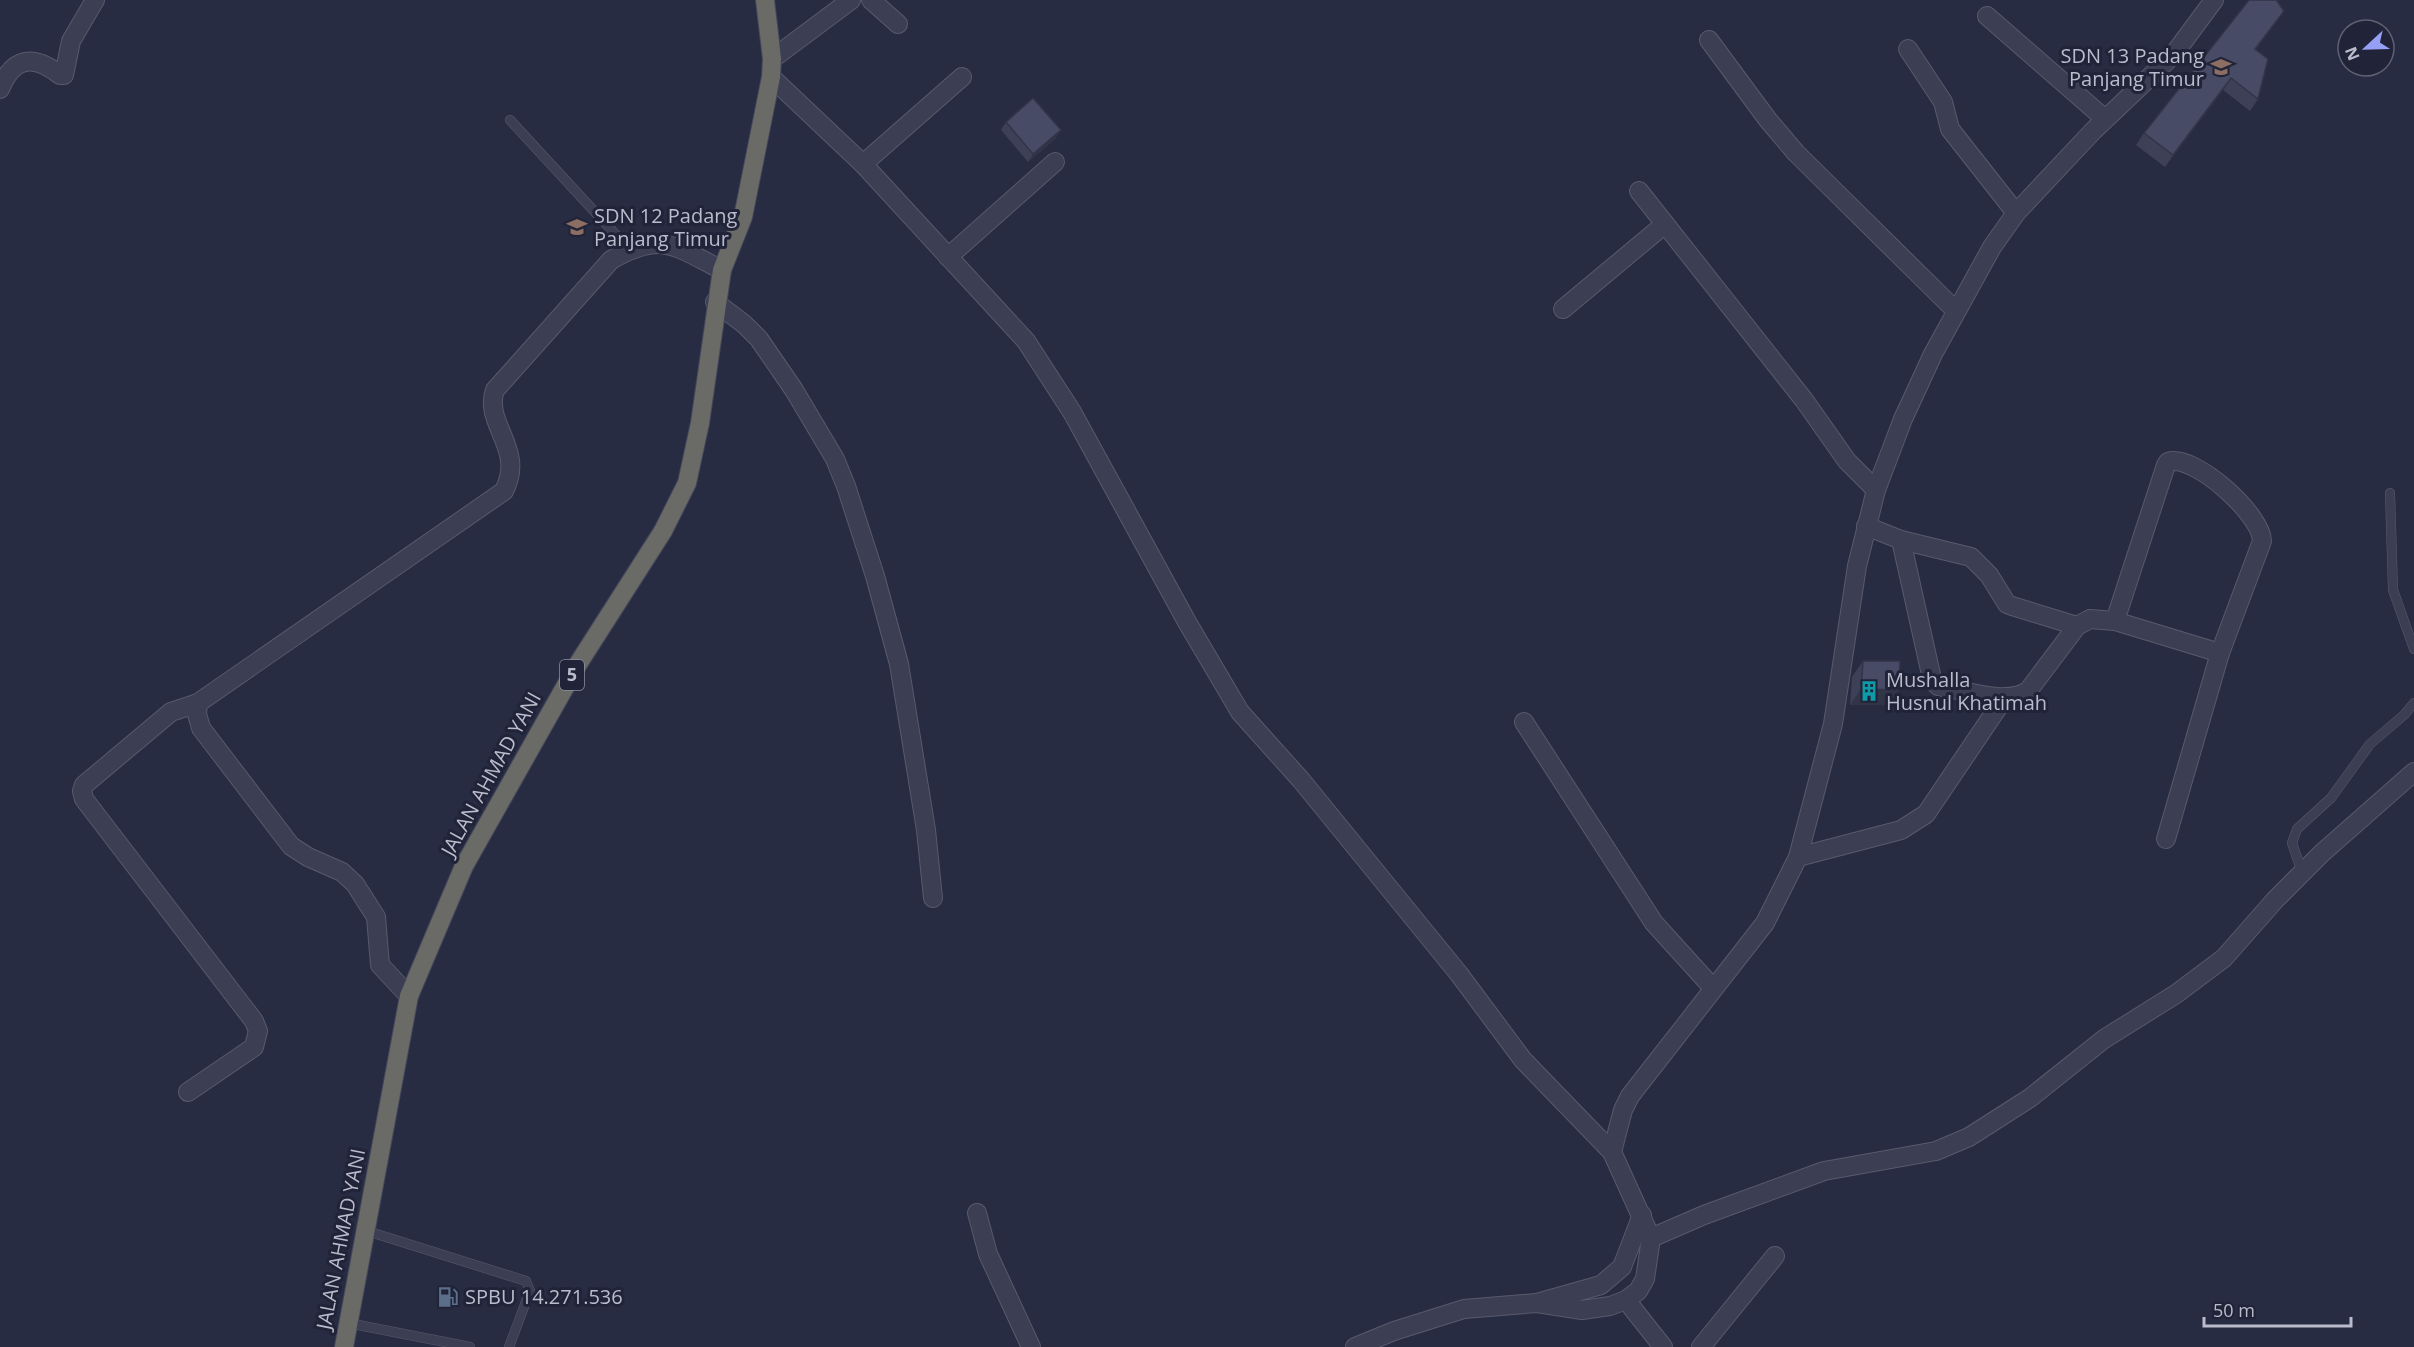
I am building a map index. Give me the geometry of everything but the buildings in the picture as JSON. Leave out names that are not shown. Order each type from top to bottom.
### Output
[{"type":"highway","name":"JALAN AHMAD YANI","points":[[344,1347],[409,996],[464,866],[578,664],[663,531],[687,483],[700,423],[715,302],[722,270],[743,217],[772,68],[765,0]]},
{"type":"street","points":[[0,89],[10,69],[21,63],[36,63],[64,75],[70,41],[95,0]]},
{"type":"street","points":[[851,0],[772,68],[1026,341],[1072,412],[1187,622],[1240,712],[1301,780],[1451,964],[1523,1060],[1612,1152],[1651,1238],[1645,1280],[1638,1291],[1626,1300],[1610,1306],[1582,1310],[1537,1303]]},
{"type":"street","points":[[871,0],[898,24]]},
{"type":"street","points":[[1612,1152],[1623,1110],[1630,1096],[1765,923],[1798,857],[1833,724],[1857,566],[1866,526],[1876,490],[1908,408],[1933,354],[1992,247],[2016,213],[2105,119],[2174,54],[2214,0]]},
{"type":"street","points":[[1987,16],[2105,119]]},
{"type":"street","points":[[1709,40],[1796,153],[1956,311]]},
{"type":"street","points":[[1908,49],[1943,102],[1950,129],[2016,213]]},
{"type":"street","points":[[863,164],[962,77]]},
{"type":"street","points":[[948,257],[1055,162]]},
{"type":"street","points":[[1639,191],[1804,400],[1847,461],[1876,490]]},
{"type":"street","points":[[1563,309],[1665,224]]},
{"type":"street","points":[[188,1092],[254,1047],[258,1031],[254,1022],[84,799],[82,791],[84,785],[171,712],[198,703],[504,492],[512,473],[512,462],[492,404],[495,390],[611,260],[629,249],[651,243],[671,244],[722,270]]},
{"type":"street","points":[[715,302],[744,324],[759,339],[794,390],[835,459],[846,486],[875,576],[899,664],[925,819],[933,898]]},
{"type":"street","points":[[2115,621],[2168,462],[2178,460],[2221,484],[2254,520],[2262,536],[2220,653],[2166,839]]},
{"type":"street","points":[[1866,526],[1901,540],[1971,557],[1989,575],[2007,604],[2077,626]]},
{"type":"street","points":[[1901,540],[1932,680],[1938,686],[2005,697],[2019,696],[2028,691],[2077,626],[2090,619],[2115,621],[2220,653]]},
{"type":"street","points":[[1798,857],[1901,830],[1915,823],[1926,814],[2005,697]]},
{"type":"street","points":[[198,703],[197,714],[201,728],[291,846],[308,857],[342,872],[355,884],[376,917],[380,965],[409,996]]},
{"type":"street","points":[[1524,722],[1654,923],[1713,988]]},
{"type":"street","points":[[1651,1238],[1704,1215],[1824,1171],[1936,1151],[1969,1137],[2030,1098],[2104,1039],[2176,994],[2224,958],[2302,872],[2414,772]]},
{"type":"street","points":[[977,1213],[988,1254],[1031,1347]]},
{"type":"street","points":[[1355,1347],[1394,1330],[1464,1309],[1537,1303],[1601,1285],[1622,1268],[1642,1215]]},
{"type":"street","points":[[1701,1347],[1775,1256]]},
{"type":"street","points":[[1626,1300],[1663,1347]]},
{"type":"lane","points":[[510,120],[629,249]]},
{"type":"lane","points":[[2390,493],[2393,590],[2414,649]]},
{"type":"lane","points":[[2302,872],[2292,843],[2297,829],[2331,798],[2370,744],[2404,715],[2414,703]]},
{"type":"lane","points":[[367,1231],[526,1281],[530,1291],[509,1347]]},
{"type":"lane","points":[[348,1323],[470,1347]]},
{"type":"place","name":"SDN 13 Padang Panjang Timur","points":[[2221,67]]},
{"type":"place","name":"SDN 12 Padang Panjang Timur","points":[[577,227]]},
{"type":"place","name":"Mushalla Husnul Khatimah","points":[[1869,691]]},
{"type":"place","name":"SPBU 14.271.536","points":[[448,1297]]}]
